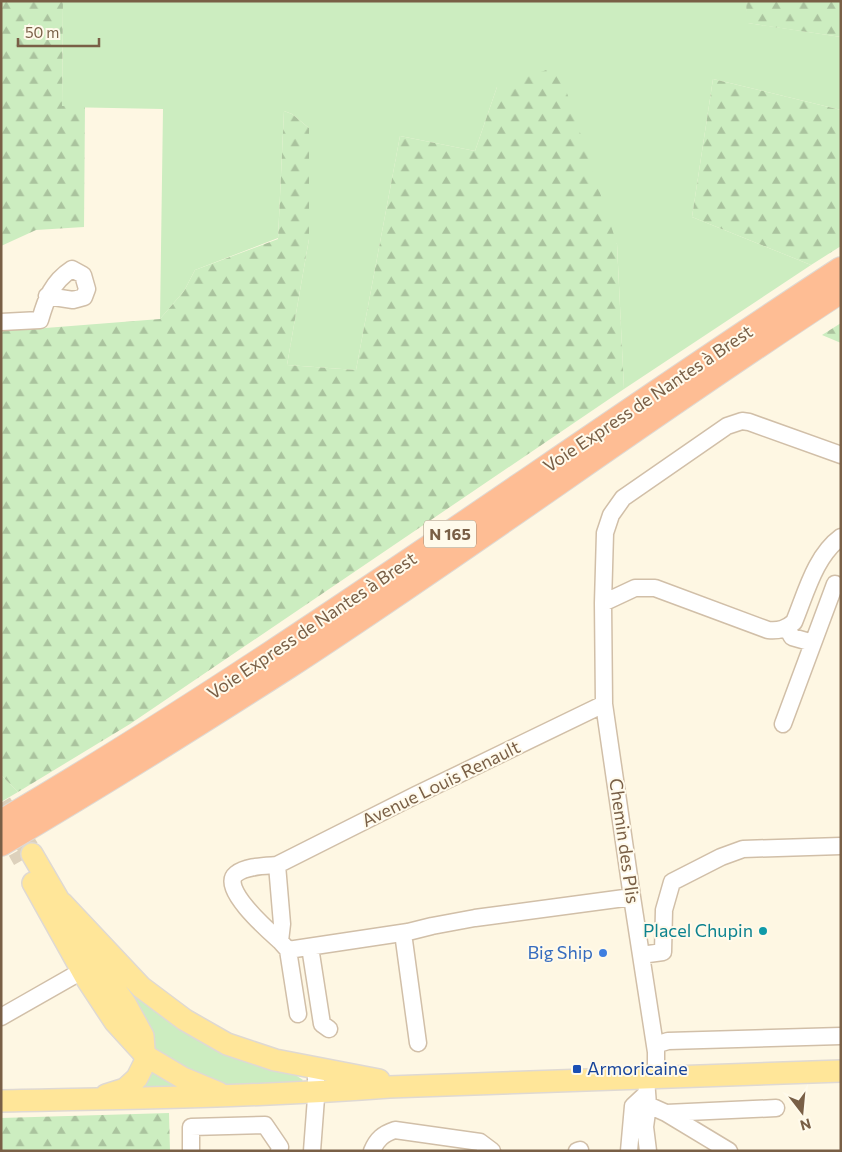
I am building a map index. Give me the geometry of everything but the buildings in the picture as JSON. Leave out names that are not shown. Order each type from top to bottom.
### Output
[{"type":"highway","name":"Voie Express de Nantes à Brest","points":[[1,822],[233,680],[841,268]]},
{"type":"highway","name":"Voie Express de Nantes à Brest","points":[[1,844],[62,808],[290,665],[841,291]]},
{"type":"highway","points":[[18,857],[54,823],[62,808]]},
{"type":"main road","points":[[18,857],[141,987],[184,1020],[227,1044],[275,1060],[377,1080],[456,1085],[649,1089],[841,1071]]},
{"type":"main road","points":[[18,857],[88,965]]},
{"type":"main road","points":[[62,903],[115,1022],[146,1056],[183,1078],[228,1096]]},
{"type":"main road","points":[[71,1099],[106,1095],[125,1089],[137,1078],[146,1062],[146,1056]]},
{"type":"main road","points":[[1,1100],[228,1096],[456,1085]]},
{"type":"street","points":[[1,322],[40,320],[47,296]]},
{"type":"street","name":"Chemin des Plis","points":[[648,1151],[645,1127],[655,1045],[604,704],[603,603],[605,533],[611,515],[623,498],[727,426],[742,421],[841,455]]},
{"type":"street","points":[[603,603],[635,588],[655,588],[768,630],[777,631],[787,628],[794,622],[821,558],[834,542],[841,537]]},
{"type":"street","points":[[783,724],[834,584]]},
{"type":"street","points":[[787,628],[792,638],[813,643]]},
{"type":"street","name":"Avenue Louis Renault","points":[[284,945],[245,906],[232,886],[234,875],[252,868],[277,865],[604,704]]},
{"type":"street","points":[[641,955],[663,952],[664,910],[672,882],[721,857],[742,849],[841,846]]},
{"type":"street","points":[[277,865],[284,945],[298,1014]]},
{"type":"street","points":[[284,945],[310,947],[403,933],[475,918],[632,897]]},
{"type":"street","points":[[403,933],[418,1043]]},
{"type":"street","points":[[310,947],[322,1024],[329,1029]]},
{"type":"street","points":[[1,1017],[88,965]]},
{"type":"street","points":[[655,1045],[668,1042],[841,1036]]},
{"type":"street","points":[[312,1151],[316,1068]]},
{"type":"street","points":[[629,1151],[633,1106],[649,1089],[666,1113],[728,1151]]},
{"type":"street","points":[[666,1113],[776,1108]]},
{"type":"street","points":[[191,1151],[191,1127],[265,1125],[280,1146],[279,1151]]},
{"type":"street","points":[[372,1151],[375,1142],[384,1134],[395,1130],[480,1142],[492,1151]]},
{"type":"green space","points":[[1,1],[63,1],[62,106],[85,106],[84,227],[36,230],[1,246]]},
{"type":"green space","points":[[63,1],[746,1],[748,23],[841,37],[841,110],[713,79],[692,217],[811,265],[624,389],[617,244],[497,87],[475,151],[400,136],[356,370],[287,365],[309,239],[309,128],[292,114],[284,111],[278,238],[195,270],[184,291],[160,319],[163,109],[62,107]]},
{"type":"green space","points":[[746,1],[841,1],[841,37],[747,23]]},
{"type":"green space","points":[[558,66],[617,244],[624,389],[130,724],[18,792],[1,775],[1,320],[20,330],[160,319],[184,291],[195,270],[278,239],[284,111],[292,114],[309,128],[309,239],[287,365],[356,370],[400,136],[475,151],[497,87]]},
{"type":"green space","points":[[713,79],[841,110],[841,246],[811,265],[692,217]]},
{"type":"green space","points":[[841,323],[841,343],[822,335]]},
{"type":"green space","points":[[1,775],[18,792],[1,802]]},
{"type":"green space","points":[[112,967],[303,1080],[299,1084],[220,1089],[152,1053]]},
{"type":"green space","points":[[151,1066],[191,1089],[134,1091]]},
{"type":"green space","points":[[169,1113],[170,1151],[1,1151],[1,1118]]},
{"type":"tunnel","points":[[1,803],[32,854]]},
{"type":"tunnel","points":[[4,831],[21,861]]},
{"type":"place","name":"Placel Chupin","points":[[763,931]]},
{"type":"place","name":"Big Ship","points":[[603,953]]},
{"type":"place","name":"Armoricaine","points":[[577,1069]]}]
